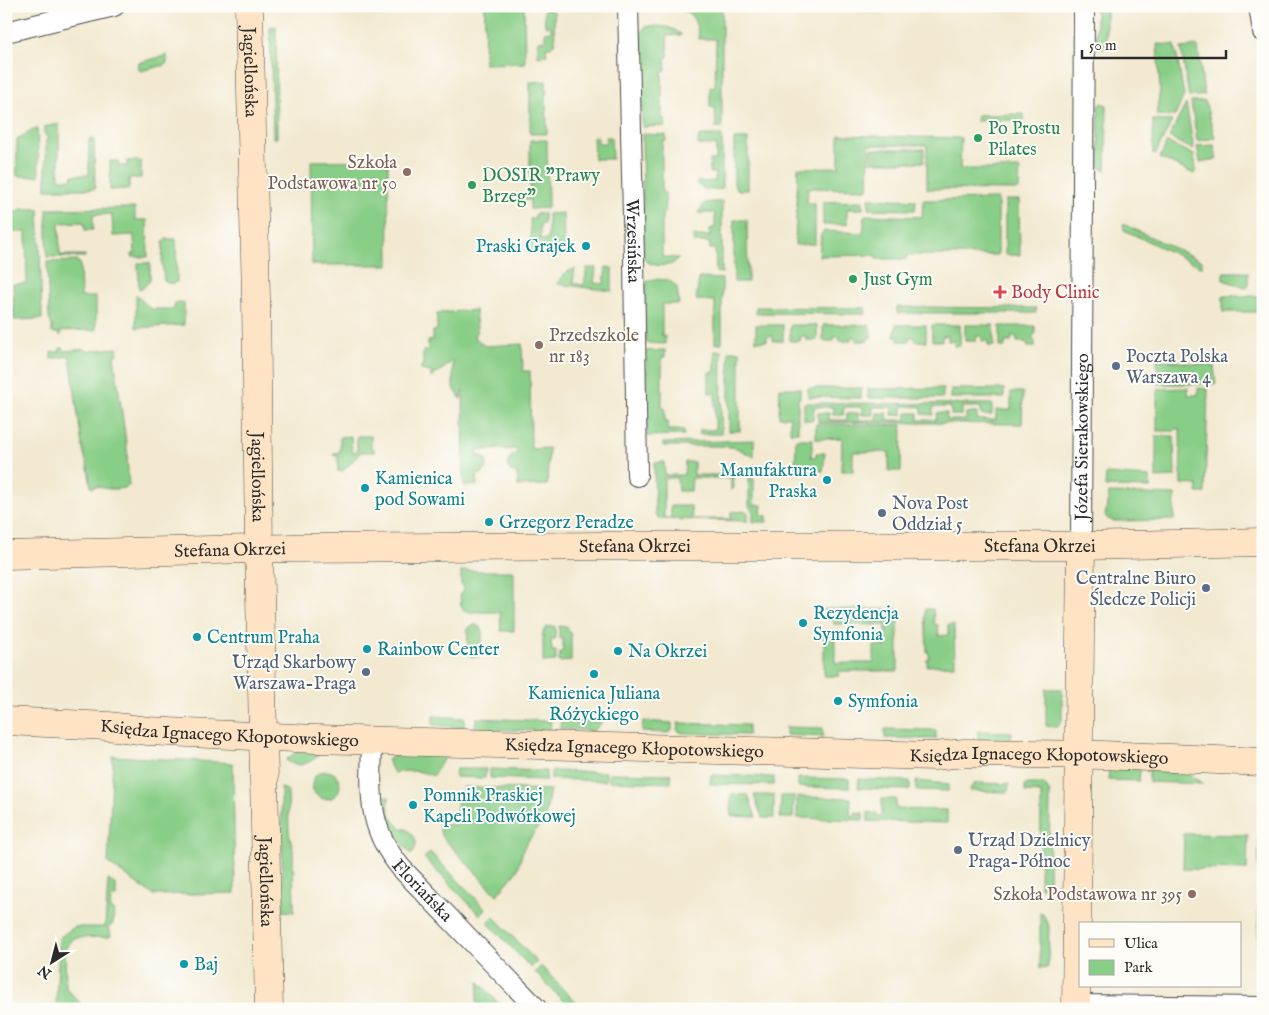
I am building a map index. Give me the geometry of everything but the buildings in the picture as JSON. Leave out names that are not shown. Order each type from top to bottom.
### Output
[{"type":"street","points":[[6,32],[114,6]]},
{"type":"street","name":"Jagiellońska","points":[[249,6],[258,360],[259,549],[269,1009]]},
{"type":"street","name":"Wrzesińska","points":[[628,6],[637,476]]},
{"type":"street","name":"Józefa Sierakowskiego","points":[[1076,1007],[1084,6]]},
{"type":"street","points":[[1259,6],[1263,32]]},
{"type":"street","name":"Stefana Okrzei","points":[[6,555],[259,549],[608,546],[1081,546],[1263,542]]},
{"type":"street","name":"Księdza Ignacego Kłopotowskiego","points":[[6,721],[108,726],[148,731],[372,741],[934,756],[965,753],[1078,754],[1263,762]]},
{"type":"street","name":"Floriańska","points":[[372,741],[372,809],[384,845],[402,869],[537,1009]]},
{"type":"street","points":[[1076,1007],[1263,1007]]},
{"type":"green space","points":[[485,6],[524,6],[525,63],[484,64]]},
{"type":"green space","points":[[643,6],[722,6],[722,128],[716,128],[715,108],[710,107],[710,87],[715,86],[716,39],[699,39],[693,18],[682,10],[646,8]]},
{"type":"green space","points":[[1096,6],[1106,6],[1106,48],[1096,48]]},
{"type":"green space","points":[[551,9],[554,12],[555,43],[551,47],[546,47],[547,55],[538,56],[538,41],[545,40],[545,32],[551,31],[551,26],[545,26],[544,10]]},
{"type":"green space","points":[[276,26],[277,138],[273,138],[270,27]]},
{"type":"green space","points":[[649,26],[667,27],[682,35],[667,36],[668,57],[665,58],[666,71],[662,72],[662,119],[665,119],[665,126],[642,127],[641,32]]},
{"type":"green space","points":[[1157,44],[1175,45],[1184,95],[1175,116],[1156,115],[1160,90]]},
{"type":"green space","points":[[1198,46],[1204,95],[1189,97],[1181,48]]},
{"type":"green space","points":[[167,55],[167,63],[165,65],[139,70],[138,63]]},
{"type":"green space","points":[[546,81],[547,134],[530,134],[530,82]]},
{"type":"green space","points":[[1205,101],[1215,138],[1197,141],[1191,102]]},
{"type":"green space","points":[[1101,103],[1107,105],[1106,171],[1099,166],[1098,106]]},
{"type":"green space","points":[[1186,104],[1194,150],[1169,137]]},
{"type":"green space","points":[[1024,114],[1024,120],[976,121],[977,115]]},
{"type":"green space","points":[[1153,120],[1172,121],[1155,155],[1153,154]]},
{"type":"green space","points":[[59,124],[59,179],[72,179],[73,175],[89,175],[89,139],[94,139],[95,189],[46,189],[46,140],[48,138],[44,133],[44,127]]},
{"type":"green space","points":[[37,128],[39,176],[17,176],[17,139]]},
{"type":"green space","points":[[642,134],[666,135],[666,141],[662,141],[662,192],[665,193],[665,213],[662,214],[662,257],[679,258],[672,264],[662,266],[652,264],[644,259]]},
{"type":"green space","points":[[699,135],[722,135],[722,189],[706,190],[697,184],[697,182],[715,181],[715,173],[710,173],[710,160],[716,160],[716,145],[698,145]]},
{"type":"green space","points":[[839,135],[961,138],[960,169],[1020,169],[1019,190],[927,189],[927,145],[869,145],[868,189],[808,188],[807,203],[815,203],[815,244],[795,245],[798,168],[839,167]]},
{"type":"green space","points":[[593,137],[598,137],[598,143],[606,143],[606,137],[611,137],[612,159],[594,159]]},
{"type":"green space","points":[[734,139],[748,139],[748,190],[738,190],[734,185]]},
{"type":"green space","points":[[530,140],[547,140],[548,208],[530,209],[530,200],[525,200],[524,194],[530,193]]},
{"type":"green space","points":[[1167,142],[1194,155],[1196,170],[1194,174],[1160,158]]},
{"type":"green space","points":[[1214,145],[1217,159],[1200,162],[1197,146]]},
{"type":"green space","points":[[871,149],[924,149],[924,162],[871,162]]},
{"type":"green space","points":[[388,160],[389,265],[312,265],[311,161]]},
{"type":"green space","points":[[110,161],[118,161],[119,166],[127,166],[127,161],[141,161],[141,178],[129,178],[129,189],[110,190]]},
{"type":"green space","points":[[869,198],[916,200],[915,210],[869,209]]},
{"type":"green space","points":[[998,199],[998,255],[907,255],[906,259],[876,259],[875,255],[819,256],[821,235],[824,231],[863,233],[865,215],[922,217],[923,200]]},
{"type":"green space","points":[[1005,200],[1019,200],[1020,255],[1005,255]]},
{"type":"green space","points":[[722,201],[722,273],[716,272],[715,249],[710,249],[709,242],[694,242],[694,236],[710,236],[710,229],[715,227],[715,213],[698,213],[705,203]]},
{"type":"green space","points":[[863,201],[863,209],[847,209],[847,224],[823,225],[823,202]]},
{"type":"green space","points":[[135,208],[135,220],[147,220],[148,257],[132,257],[132,254],[135,254],[134,235],[113,236],[112,214],[93,215],[93,230],[85,230],[84,222],[59,223],[60,255],[85,255],[85,257],[47,257],[47,209]]},
{"type":"green space","points":[[22,209],[39,209],[42,319],[14,320],[13,284],[27,283],[26,232],[12,232],[14,213]]},
{"type":"green space","points":[[544,213],[544,224],[540,224],[540,239],[548,240],[548,214],[563,213],[564,249],[526,250],[525,243],[531,243],[530,219],[535,219],[535,214]]},
{"type":"green space","points":[[734,220],[747,220],[748,282],[734,282]]},
{"type":"green space","points":[[1123,224],[1202,261],[1202,267],[1124,230]]},
{"type":"green space","points":[[165,239],[176,239],[177,282],[174,282],[174,284],[164,281],[162,263],[163,242]]},
{"type":"green space","points":[[77,261],[80,263],[81,297],[96,297],[96,330],[61,331],[61,335],[59,333],[52,333],[49,318],[47,262]]},
{"type":"green space","points":[[138,263],[150,263],[150,281],[139,289]]},
{"type":"green space","points":[[606,267],[612,268],[612,291],[557,284],[564,274],[575,269],[573,283],[584,285],[587,268],[596,268],[594,283],[604,284]]},
{"type":"green space","points":[[1224,272],[1248,272],[1248,288],[1223,280]]},
{"type":"green space","points":[[699,278],[722,279],[722,343],[715,344],[715,301],[696,300]]},
{"type":"green space","points":[[654,279],[669,280],[677,287],[679,304],[662,304],[662,336],[665,336],[665,344],[646,343],[645,286],[647,281]]},
{"type":"green space","points":[[136,295],[151,309],[174,309],[175,303],[184,303],[184,325],[136,328]]},
{"type":"green space","points":[[1223,296],[1263,296],[1263,312],[1223,312]]},
{"type":"green space","points":[[756,307],[865,308],[866,314],[756,313]]},
{"type":"green space","points":[[897,307],[1036,308],[1036,313],[897,313]]},
{"type":"green space","points":[[475,310],[477,329],[474,337],[485,346],[522,344],[523,371],[530,371],[531,449],[549,448],[547,485],[518,486],[517,474],[511,472],[508,467],[510,458],[517,454],[517,449],[477,450],[477,454],[486,459],[487,468],[477,475],[477,485],[464,486],[463,391],[461,399],[453,387],[453,361],[431,378],[431,372],[421,370],[421,366],[423,365],[423,351],[428,350],[428,341],[433,340],[433,331],[437,330],[437,313]]},
{"type":"green space","points":[[756,325],[783,325],[783,341],[773,341],[773,336],[767,336],[767,341],[756,341]]},
{"type":"green space","points":[[790,325],[817,325],[817,340],[806,340],[806,336],[801,336],[800,341],[790,341]]},
{"type":"green space","points":[[823,325],[869,325],[872,337],[868,337],[868,341],[857,341],[856,337],[851,337],[851,341],[840,341],[840,337],[834,337],[834,341],[823,341]]},
{"type":"green space","points":[[896,325],[926,325],[926,342],[915,341],[914,337],[909,337],[909,341],[898,341],[898,336],[894,336]]},
{"type":"green space","points":[[932,325],[960,325],[960,346],[954,346],[954,341],[948,341],[948,336],[942,336],[942,341],[932,341]]},
{"type":"green space","points":[[965,325],[994,325],[994,346],[988,346],[988,341],[982,341],[982,336],[977,336],[976,341],[965,341]]},
{"type":"green space","points":[[1000,326],[1035,326],[1035,334],[1032,338],[1035,342],[1035,347],[1028,347],[1027,342],[1017,342],[1017,337],[1012,337],[1011,342],[1005,342],[1005,347],[1000,347]]},
{"type":"green space","points":[[60,348],[63,348],[65,351],[84,349],[86,351],[117,348],[118,353],[114,356],[128,456],[129,486],[113,489],[97,486],[91,487],[82,446],[70,356],[51,359],[51,352],[59,352]]},
{"type":"green space","points":[[665,350],[665,357],[662,357],[662,408],[665,408],[665,422],[668,422],[668,430],[684,430],[684,435],[647,436],[646,351]]},
{"type":"green space","points":[[715,351],[722,351],[721,434],[699,434],[699,430],[715,430],[715,393],[709,393],[709,372],[715,372]]},
{"type":"green space","points":[[729,351],[740,351],[740,431],[729,431]]},
{"type":"green space","points":[[1157,359],[1214,366],[1216,384],[1158,384]]},
{"type":"green space","points":[[780,388],[800,388],[800,398],[798,398],[798,432],[790,432],[790,417],[779,417]]},
{"type":"green space","points":[[808,388],[861,388],[861,398],[808,397]]},
{"type":"green space","points":[[943,388],[943,398],[868,398],[868,389]]},
{"type":"green space","points":[[1188,388],[1188,395],[1198,395],[1198,388],[1208,389],[1205,493],[1197,493],[1198,485],[1181,484],[1180,429],[1157,431],[1157,389]]},
{"type":"green space","points":[[951,389],[1004,389],[1004,398],[951,398]]},
{"type":"green space","points":[[1011,392],[1023,392],[1022,424],[818,422],[818,413],[829,413],[829,420],[847,420],[847,413],[858,413],[859,420],[876,420],[877,413],[887,413],[888,420],[906,420],[907,413],[918,413],[918,420],[936,420],[937,413],[947,413],[947,420],[966,420],[966,413],[977,413],[977,420],[996,420],[996,410],[1011,410]]},
{"type":"green space","points":[[804,403],[992,404],[992,415],[981,415],[981,407],[962,407],[962,415],[951,415],[951,407],[933,407],[933,415],[922,414],[922,407],[902,406],[902,415],[892,415],[892,407],[873,407],[873,415],[862,415],[862,407],[844,407],[843,415],[833,415],[833,407],[814,407],[813,420],[804,420]]},
{"type":"green space","points":[[816,424],[902,425],[901,471],[889,471],[889,452],[853,452],[853,471],[841,471],[842,438],[816,439]]},
{"type":"green space","points":[[351,436],[352,452],[357,452],[357,436],[371,436],[371,448],[374,449],[374,452],[361,452],[343,471],[338,471],[338,456],[334,456],[334,453],[340,452],[340,437]]},
{"type":"green space","points":[[1156,436],[1174,436],[1175,477],[1156,478]]},
{"type":"green space","points":[[796,439],[813,439],[811,457],[816,457],[816,453],[825,453],[823,471],[795,472]]},
{"type":"green space","points":[[754,440],[754,457],[737,448],[725,446],[663,446],[663,443]]},
{"type":"green space","points":[[664,462],[665,475],[684,475],[685,462],[694,462],[694,475],[731,475],[731,462],[733,462],[734,488],[731,491],[731,478],[692,478],[691,491],[678,491],[677,478],[664,478],[664,518],[671,518],[671,506],[691,506],[692,519],[731,519],[731,512],[746,511],[748,513],[748,521],[659,519],[655,514],[654,463]]},
{"type":"green space","points":[[1106,474],[1150,477],[1150,488],[1105,487]]},
{"type":"green space","points":[[749,478],[754,479],[754,505],[762,505],[761,515],[767,516],[767,522],[753,522],[753,512],[749,506]]},
{"type":"green space","points":[[1109,493],[1175,495],[1174,520],[1113,521],[1108,519],[1105,516]]},
{"type":"green space","points":[[461,571],[514,571],[514,631],[501,631],[500,612],[466,612],[461,607],[460,594],[463,592],[463,586],[461,584]]},
{"type":"green space","points":[[824,609],[898,609],[898,671],[839,671],[839,676],[824,676],[824,634],[835,634],[835,663],[874,663],[874,646],[886,646],[886,625],[834,624],[833,619],[824,618]]},
{"type":"green space","points":[[925,609],[933,609],[934,624],[938,625],[939,636],[948,635],[948,625],[954,625],[955,665],[927,666],[929,652],[927,652]]},
{"type":"green space","points":[[472,625],[477,625],[482,629],[482,653],[478,657],[472,657],[467,653],[468,629]]},
{"type":"green space","points":[[555,626],[555,639],[551,640],[552,651],[556,651],[556,661],[543,662],[543,632],[547,627]]},
{"type":"green space","points":[[559,626],[567,627],[571,634],[571,661],[559,662],[560,652],[563,651],[563,639],[559,638]]},
{"type":"green space","points":[[1046,689],[1062,689],[1062,720],[1057,727],[1046,726]]},
{"type":"green space","points":[[433,716],[465,718],[464,728],[433,725]]},
{"type":"green space","points":[[476,718],[551,721],[550,731],[475,729]]},
{"type":"green space","points":[[561,720],[602,722],[594,731],[560,729]]},
{"type":"green space","points":[[643,721],[672,723],[672,730],[668,733],[642,732]]},
{"type":"green space","points":[[678,723],[748,725],[748,735],[682,733],[677,730]]},
{"type":"green space","points":[[786,727],[823,728],[823,737],[786,735]]},
{"type":"green space","points":[[885,729],[936,730],[936,739],[885,738]]},
{"type":"green space","points":[[978,731],[1012,732],[1011,741],[978,740]]},
{"type":"green space","points":[[318,752],[318,756],[306,763],[298,765],[286,760],[295,753]]},
{"type":"green space","points":[[398,753],[446,755],[433,776],[414,771],[394,773],[387,760]]},
{"type":"green space","points":[[113,756],[233,763],[235,893],[153,895],[108,863]]},
{"type":"green space","points":[[1109,767],[1140,768],[1139,781],[1108,780]]},
{"type":"green space","points":[[1149,768],[1182,769],[1203,784],[1149,782]]},
{"type":"green space","points":[[456,769],[486,769],[485,778],[455,777]]},
{"type":"green space","points":[[490,769],[546,771],[546,780],[490,778]]},
{"type":"green space","points":[[326,771],[336,775],[340,785],[336,795],[326,799],[316,795],[312,785],[316,775]]},
{"type":"green space","points":[[551,771],[606,772],[606,781],[551,779]]},
{"type":"green space","points":[[609,773],[671,774],[671,783],[609,781]]},
{"type":"green space","points":[[711,775],[774,777],[774,785],[710,784]]},
{"type":"green space","points":[[798,778],[849,779],[849,788],[798,787]]},
{"type":"green space","points":[[859,779],[910,781],[910,790],[858,788]]},
{"type":"green space","points":[[916,781],[949,784],[948,791],[916,790]]},
{"type":"green space","points":[[976,783],[1009,784],[1008,792],[970,791],[970,788]]},
{"type":"green space","points":[[1025,784],[1044,784],[1050,792],[1049,887],[1040,887],[1041,793],[1025,792]]},
{"type":"green space","points":[[464,787],[550,790],[545,817],[524,847],[517,871],[497,895],[441,836],[439,824],[455,825],[458,797],[460,797]]},
{"type":"green space","points":[[281,788],[287,790],[288,794],[289,832],[293,850],[294,912],[283,911]]},
{"type":"green space","points":[[731,794],[748,795],[756,817],[731,816]]},
{"type":"green space","points":[[381,795],[389,797],[389,812],[393,820],[409,831],[416,840],[416,847],[411,854],[391,827],[385,813]]},
{"type":"green space","points":[[754,795],[774,795],[774,818],[762,818]]},
{"type":"green space","points":[[781,796],[794,796],[793,818],[780,818]]},
{"type":"green space","points":[[797,797],[851,798],[850,815],[855,816],[855,812],[863,813],[863,820],[797,818]]},
{"type":"green space","points":[[882,799],[896,799],[896,809],[947,810],[947,823],[868,821],[868,812],[877,813],[877,816],[882,816]]},
{"type":"green space","points":[[1259,820],[1263,820],[1263,953],[1258,953]]},
{"type":"green space","points":[[1184,834],[1248,835],[1247,870],[1183,869]]},
{"type":"green space","points":[[430,852],[486,909],[480,915],[424,858]]},
{"type":"green space","points":[[108,880],[116,885],[116,897],[111,897],[110,910],[114,911],[113,924],[108,928],[111,936],[74,938],[65,949],[66,988],[80,1003],[80,1007],[56,1007],[59,938],[74,927],[105,927]]},
{"type":"green space","points":[[1040,912],[1043,913],[1049,926],[1048,967],[1040,968]]},
{"type":"green space","points":[[494,917],[537,962],[531,968],[488,923]]},
{"type":"green space","points":[[541,966],[582,1009],[571,1009],[535,972]]},
{"type":"green space","points":[[479,982],[504,1009],[476,1009]]},
{"type":"place","name":"Po Prostu Pilates","points":[[978,138]]},
{"type":"place","name":"Szkoła Podstawowa nr 50","points":[[407,172]]},
{"type":"place","name":"DOSIR \"Prawy Brzeg\"","points":[[472,185]]},
{"type":"place","name":"Praski Grajek","points":[[586,246]]},
{"type":"place","name":"Just Gym","points":[[853,279]]},
{"type":"place","name":"Body Clinic","points":[[1000,292]]},
{"type":"place","name":"Przedszkole nr 183","points":[[539,345]]},
{"type":"place","name":"Poczta Polska Warszawa 4","points":[[1116,366]]},
{"type":"place","name":"Manufaktura Praska","points":[[827,480]]},
{"type":"place","name":"Kamienica pod Sowami","points":[[365,488]]},
{"type":"place","name":"Nova Post Oddział 5","points":[[882,513]]},
{"type":"place","name":"Grzegorz Peradze","points":[[489,522]]},
{"type":"place","name":"Centralne Biuro Śledcze Policji","points":[[1206,588]]},
{"type":"place","name":"Rezydencja Symfonia","points":[[803,623]]},
{"type":"place","name":"Centrum Praha","points":[[197,637]]},
{"type":"place","name":"Rainbow Center","points":[[367,649]]},
{"type":"place","name":"Na Okrzei","points":[[618,651]]},
{"type":"place","name":"Urząd Skarbowy Warszawa-Praga","points":[[366,672]]},
{"type":"place","name":"Kamienica Juliana Różyckiego","points":[[594,674]]},
{"type":"place","name":"Symfonia","points":[[838,701]]},
{"type":"place","name":"Pomnik Praskiej Kapeli Podwórkowej","points":[[413,805]]},
{"type":"place","name":"Urząd Dzielnicy Praga-Północ","points":[[958,850]]},
{"type":"place","name":"Szkoła Podstawowa nr 395","points":[[1192,894]]},
{"type":"place","name":"Baj","points":[[184,964]]}]
